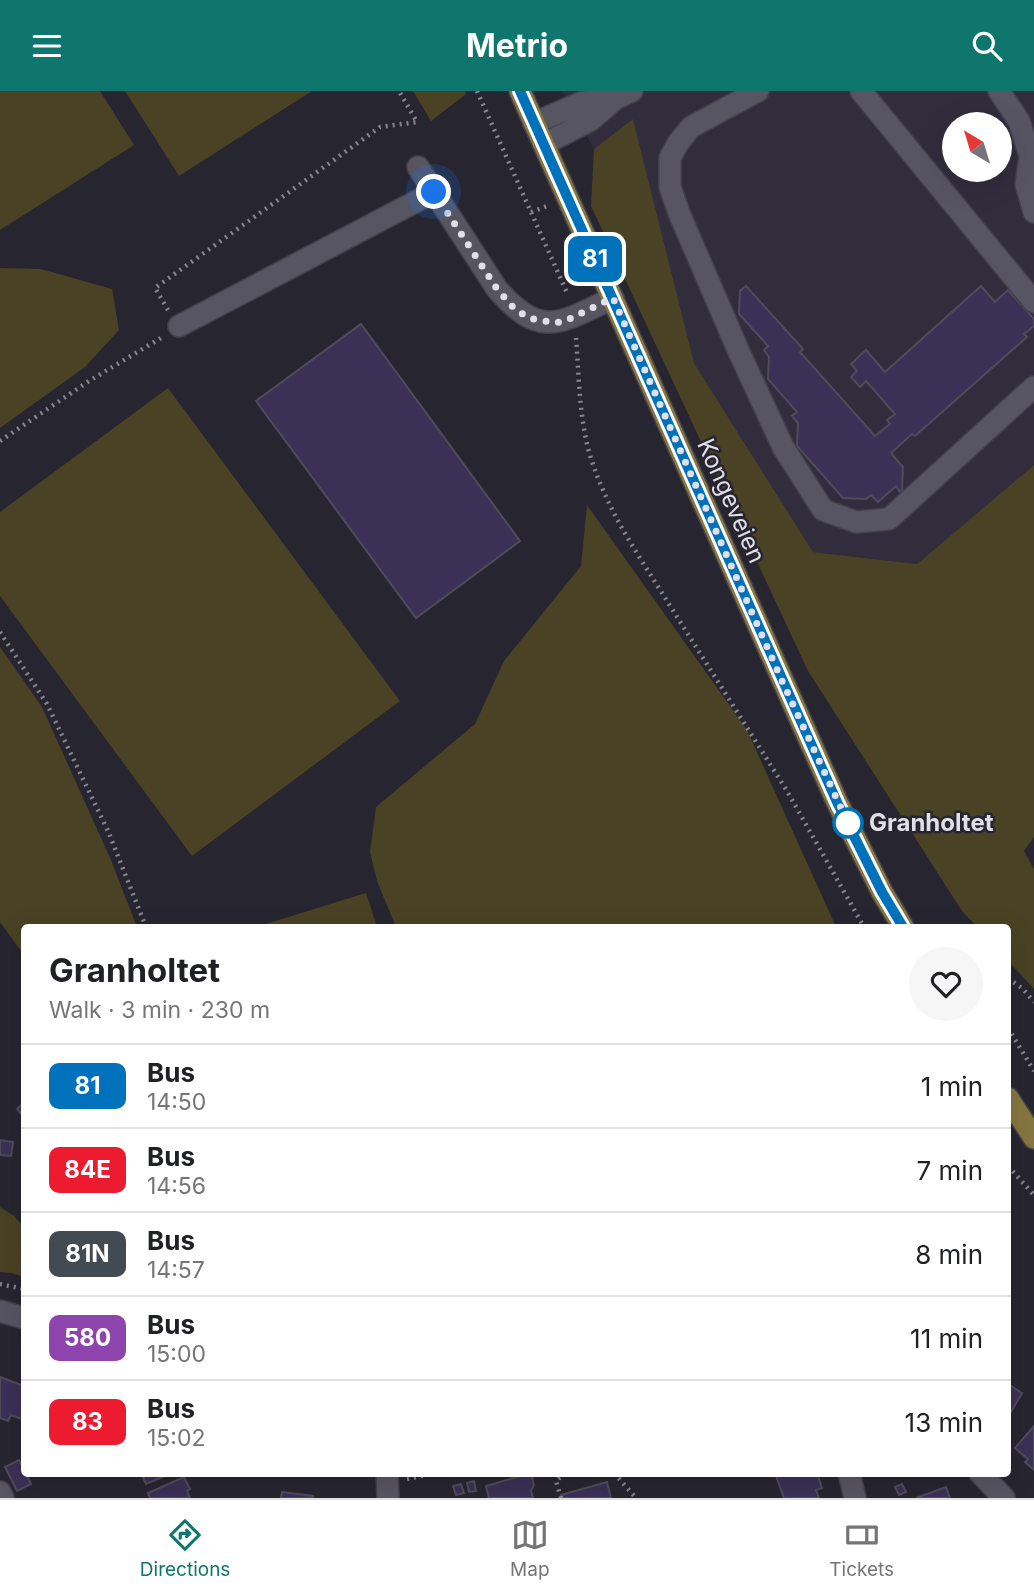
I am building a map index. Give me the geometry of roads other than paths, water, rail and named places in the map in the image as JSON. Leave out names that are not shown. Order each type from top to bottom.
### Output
[{"type":"main road","name":"Kongeveien","points":[[520,91],[837,802],[901,924]]},
{"type":"main road","points":[[1011,1103],[1034,1138]]},
{"type":"street","points":[[758,91],[691,127],[670,158],[670,187],[738,352],[783,447],[823,510],[856,522],[889,519],[1034,387]]},
{"type":"street","points":[[861,91],[1034,302]]},
{"type":"street","points":[[999,91],[1019,121],[1030,156],[1026,184],[1034,212]]},
{"type":"street","points":[[534,123],[583,102],[623,95]]},
{"type":"street","points":[[544,144],[591,120],[623,95]]},
{"type":"street","points":[[418,167],[497,289],[521,313],[555,323],[613,298]]},
{"type":"street","points":[[178,326],[434,192]]},
{"type":"street","points":[[0,1311],[21,1317]]},
{"type":"street","points":[[850,1477],[855,1498]]},
{"type":"street","points":[[984,1477],[1004,1498]]},
{"type":"street","points":[[0,1492],[3,1498]]},
{"type":"place","name":"Granholtet","points":[[848,823]]}]
